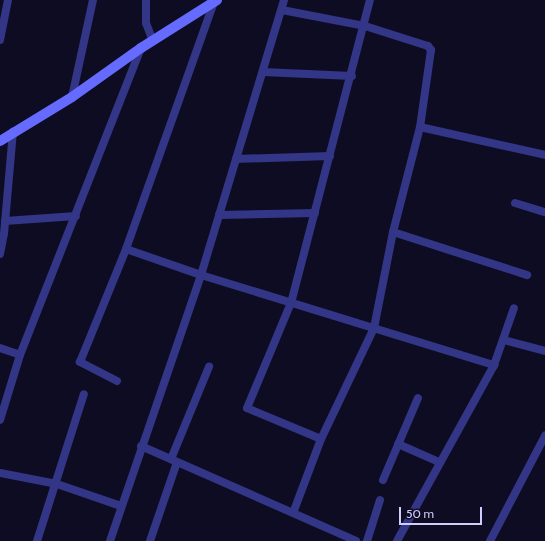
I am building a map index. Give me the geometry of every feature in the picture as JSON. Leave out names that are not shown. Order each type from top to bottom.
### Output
[{"type":"main road","points":[[0,141],[13,131],[72,97],[141,48],[215,2]]},
{"type":"street","points":[[0,38],[8,0]]},
{"type":"street","points":[[72,97],[93,0]]},
{"type":"street","points":[[146,0],[146,24],[153,41]]},
{"type":"street","points":[[110,541],[120,506],[201,275],[284,0]]},
{"type":"street","points":[[321,439],[247,408],[291,303],[352,76],[370,0]]},
{"type":"street","points":[[117,381],[80,362],[126,249],[215,2]]},
{"type":"street","points":[[282,10],[365,26],[428,46],[432,50],[420,127],[393,232],[374,328],[321,439],[293,513]]},
{"type":"street","points":[[0,420],[20,355],[141,48]]},
{"type":"street","points":[[263,72],[352,76]]},
{"type":"street","points":[[420,127],[545,155]]},
{"type":"street","points":[[0,254],[5,221],[13,131]]},
{"type":"street","points":[[236,160],[330,156]]},
{"type":"street","points":[[515,203],[545,212]]},
{"type":"street","points":[[219,215],[315,213]]},
{"type":"street","points":[[5,221],[76,216]]},
{"type":"street","points":[[393,232],[527,275]]},
{"type":"street","points":[[126,249],[201,275],[494,365]]},
{"type":"street","points":[[397,541],[439,462],[494,365],[514,308]]},
{"type":"street","points":[[504,340],[545,351]]},
{"type":"street","points":[[0,348],[20,355]]},
{"type":"street","points":[[150,541],[174,460],[209,367]]},
{"type":"street","points":[[37,541],[84,394]]},
{"type":"street","points":[[383,480],[418,398]]},
{"type":"street","points":[[490,541],[545,436]]},
{"type":"street","points":[[398,444],[439,462]]},
{"type":"street","points":[[141,446],[356,541]]},
{"type":"street","points":[[0,473],[56,484],[120,506]]},
{"type":"street","points":[[367,541],[380,500]]}]
